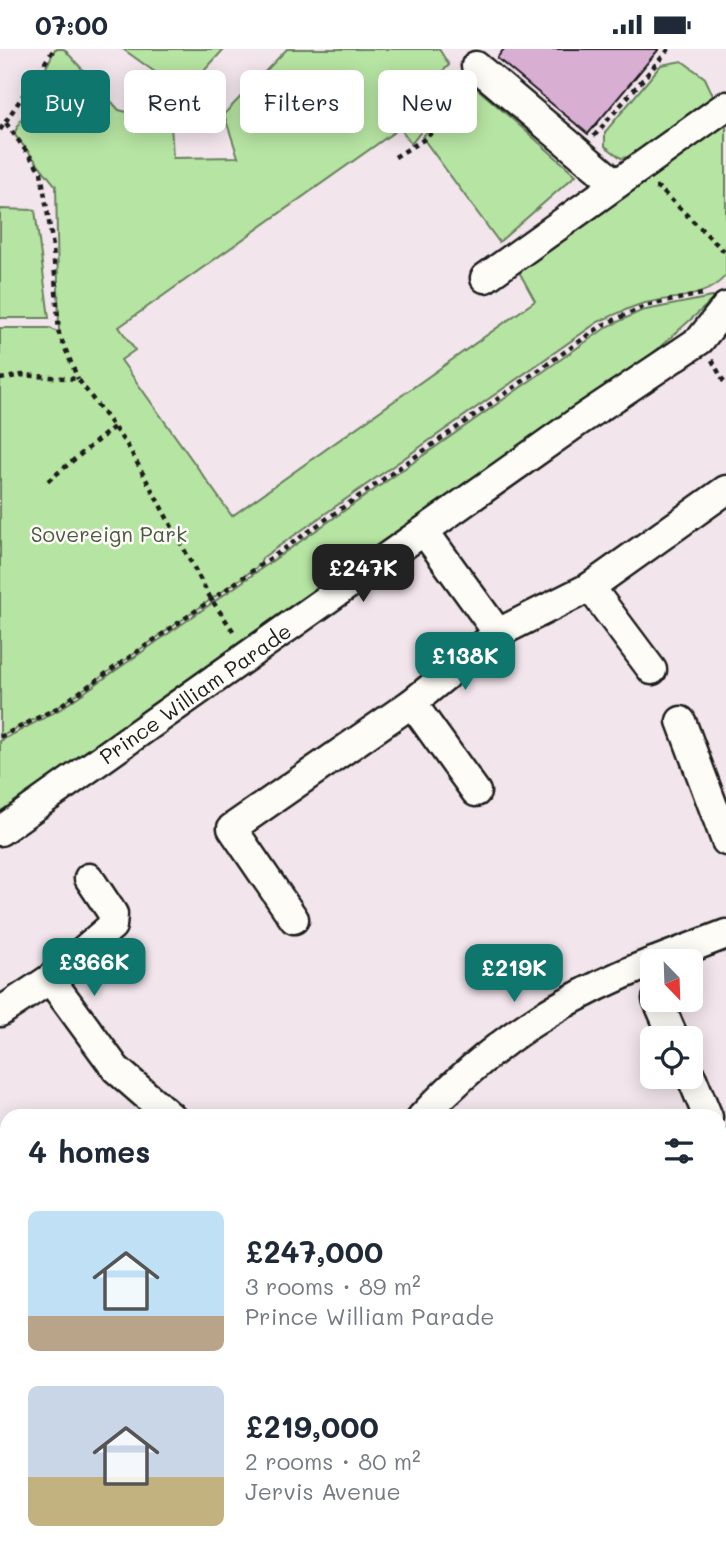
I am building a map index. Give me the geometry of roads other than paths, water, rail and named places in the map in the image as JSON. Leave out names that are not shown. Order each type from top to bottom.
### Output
[{"type":"street","points":[[476,66],[616,184]]},
{"type":"street","points":[[485,278],[726,106]]},
{"type":"street","name":"Prince William Parade","points":[[0,831],[424,531],[713,337],[726,307]]},
{"type":"street","points":[[294,919],[232,828],[412,703],[498,633],[590,587],[725,493]]},
{"type":"street","points":[[424,531],[498,633]]},
{"type":"street","points":[[590,587],[652,670]]},
{"type":"street","points":[[412,703],[476,792]]},
{"type":"street","points":[[681,721],[726,841]]},
{"type":"street","points":[[0,1012],[50,979],[112,926],[113,914],[89,878]]},
{"type":"street","points":[[694,949],[726,934]]},
{"type":"street","points":[[430,1109],[462,1075],[504,1040],[592,987],[640,972]]},
{"type":"street","points":[[50,979],[116,1069],[162,1109]]},
{"type":"street","points":[[696,1089],[705,1109]]},
{"type":"park label","name":"Sovereign Park","points":[[109,533]]}]
